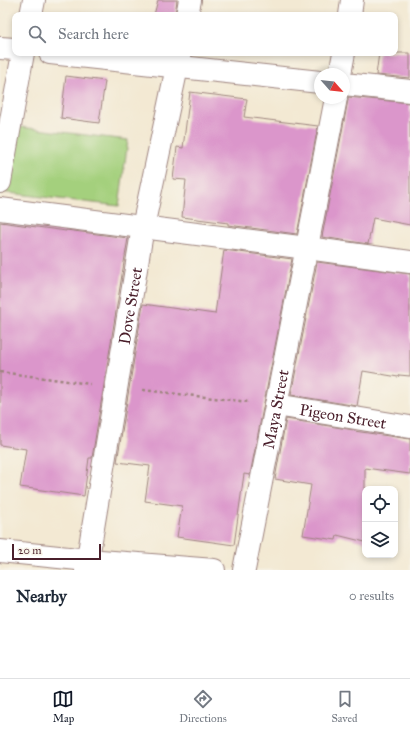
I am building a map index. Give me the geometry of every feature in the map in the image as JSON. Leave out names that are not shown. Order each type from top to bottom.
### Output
[{"type":"street","points":[[32,12],[34,0]]},
{"type":"street","points":[[188,12],[190,0]]},
{"type":"street","points":[[350,12],[352,0]]},
{"type":"street","points":[[0,48],[12,49]]},
{"type":"street","points":[[0,182],[22,56]]},
{"type":"street","points":[[105,56],[179,60],[314,81]]},
{"type":"street","points":[[341,68],[343,56]]},
{"type":"street","name":"Dove Street","points":[[87,565],[143,227],[179,60]]},
{"type":"street","points":[[350,85],[410,91]]},
{"type":"street","name":"Maya Street","points":[[244,570],[335,104]]},
{"type":"street","points":[[0,209],[410,262]]},
{"type":"street","name":"Pigeon Street","points":[[276,405],[410,427]]},
{"type":"street","points":[[0,551],[87,565],[214,570]]},
{"type":"green space","points":[[3,125],[128,140],[119,206],[0,192]]},
{"type":"building","points":[[158,0],[177,0],[175,12],[155,12]]},
{"type":"building","points":[[398,53],[410,53],[410,78],[376,75],[379,56],[398,56]]},
{"type":"building","points":[[66,76],[105,81],[99,123],[61,118]]},
{"type":"building","points":[[190,92],[247,99],[244,117],[318,126],[297,234],[182,217],[186,180],[173,179],[177,147],[183,148]]},
{"type":"building","points":[[350,97],[410,103],[410,225],[373,218],[368,244],[322,237],[347,104],[350,104]]},
{"type":"building","points":[[0,222],[128,238],[92,458],[89,458],[84,496],[20,487],[26,449],[0,445]]},
{"type":"building","points":[[224,250],[292,259],[250,475],[244,474],[234,545],[177,537],[182,506],[145,501],[150,466],[117,462],[143,304],[215,314]]},
{"type":"building","points":[[317,262],[410,274],[410,376],[399,375],[398,377],[363,371],[357,406],[291,395]]},
{"type":"building","points":[[286,419],[410,439],[410,474],[365,468],[365,486],[362,486],[362,541],[337,535],[336,540],[303,535],[311,485],[275,479]]}]
